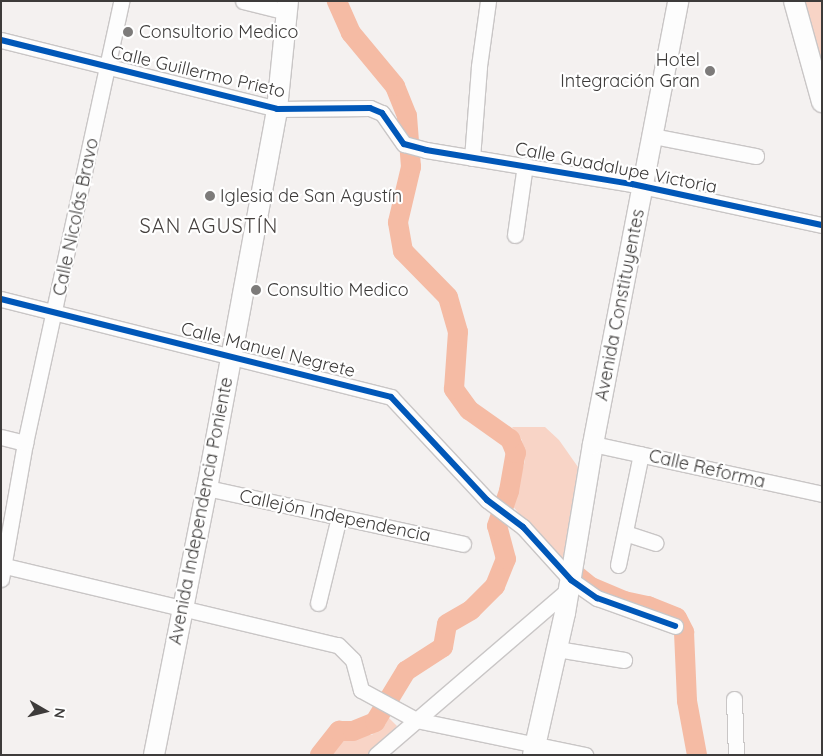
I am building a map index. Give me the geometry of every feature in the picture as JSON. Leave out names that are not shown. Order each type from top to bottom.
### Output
[{"type":"main road","name":"Avenida Constituyentes","points":[[534,749],[571,584],[593,444],[644,187],[678,1]]},
{"type":"main road","points":[[794,1],[822,102]]},
{"type":"main road","name":"Avenida Independencia Poniente","points":[[154,755],[181,606],[208,488],[277,109],[287,7]]},
{"type":"street","name":"Calle Nicolás Bravo","points":[[2,570],[25,443],[56,314],[121,1]]},
{"type":"street","points":[[243,1],[287,7]]},
{"type":"street","points":[[472,158],[479,66],[488,1]]},
{"type":"street","name":"Calle Guillermo Prieto","points":[[1,40],[277,109],[377,109],[404,144]]},
{"type":"street","points":[[653,136],[756,156]]},
{"type":"street","name":"Calle Guadalupe Victoria","points":[[404,144],[426,150],[644,187],[822,225]]},
{"type":"street","points":[[515,235],[524,166]]},
{"type":"street","name":"Calle Manuel Negrete","points":[[1,299],[391,396],[487,500],[507,513],[571,584]]},
{"type":"street","points":[[1,438],[25,443]]},
{"type":"street","name":"Calle Reforma","points":[[593,444],[822,494]]},
{"type":"street","points":[[618,565],[641,454]]},
{"type":"street","name":"Callejón Independencia","points":[[208,488],[463,544]]},
{"type":"street","points":[[318,603],[339,517]]},
{"type":"street","points":[[625,533],[655,542]]},
{"type":"street","points":[[2,570],[181,606],[343,648],[353,660],[361,690],[376,701],[416,720],[534,749],[585,755]]},
{"type":"street","points":[[376,755],[571,584],[597,598],[675,626]]},
{"type":"street","points":[[557,649],[624,660]]},
{"type":"street","points":[[734,700],[736,755]]},
{"type":"shaded area","points":[[798,1],[822,1],[822,78]]},
{"type":"shaded area","points":[[512,427],[545,427],[559,440],[578,467],[562,565],[511,504],[525,461],[522,440]]},
{"type":"shaded area","points":[[387,716],[397,726],[381,746],[367,755],[327,755],[340,738],[348,733],[372,735]]},
{"type":"waterway","points":[[320,755],[339,731],[353,731],[375,722],[406,671],[443,647],[447,624],[471,610],[495,586],[506,559],[497,526],[509,491],[516,453],[510,439],[469,410],[454,389],[458,332],[448,297],[403,251],[398,222],[411,167],[407,116],[395,86],[351,33],[337,1]]},
{"type":"waterway","points":[[576,575],[591,587],[624,601],[648,606],[677,618],[684,632],[687,701],[697,755]]},
{"type":"cycle path","points":[[1,40],[277,109],[370,108],[382,113],[404,144],[426,150],[632,184],[822,225]]},
{"type":"cycle path","points":[[1,299],[391,397],[487,500],[523,527],[571,580],[597,598],[675,626]]},
{"type":"place","name":"Consultorio Medico","points":[[128,32]]},
{"type":"place","name":"Hotel Integración Gran","points":[[710,71]]},
{"type":"place","name":"Iglesia de San Agustín","points":[[210,196]]},
{"type":"place","name":"Consultio Medico","points":[[256,290]]},
{"type":"district","name":"SAN AGUSTÍN","points":[[209,225]]}]
